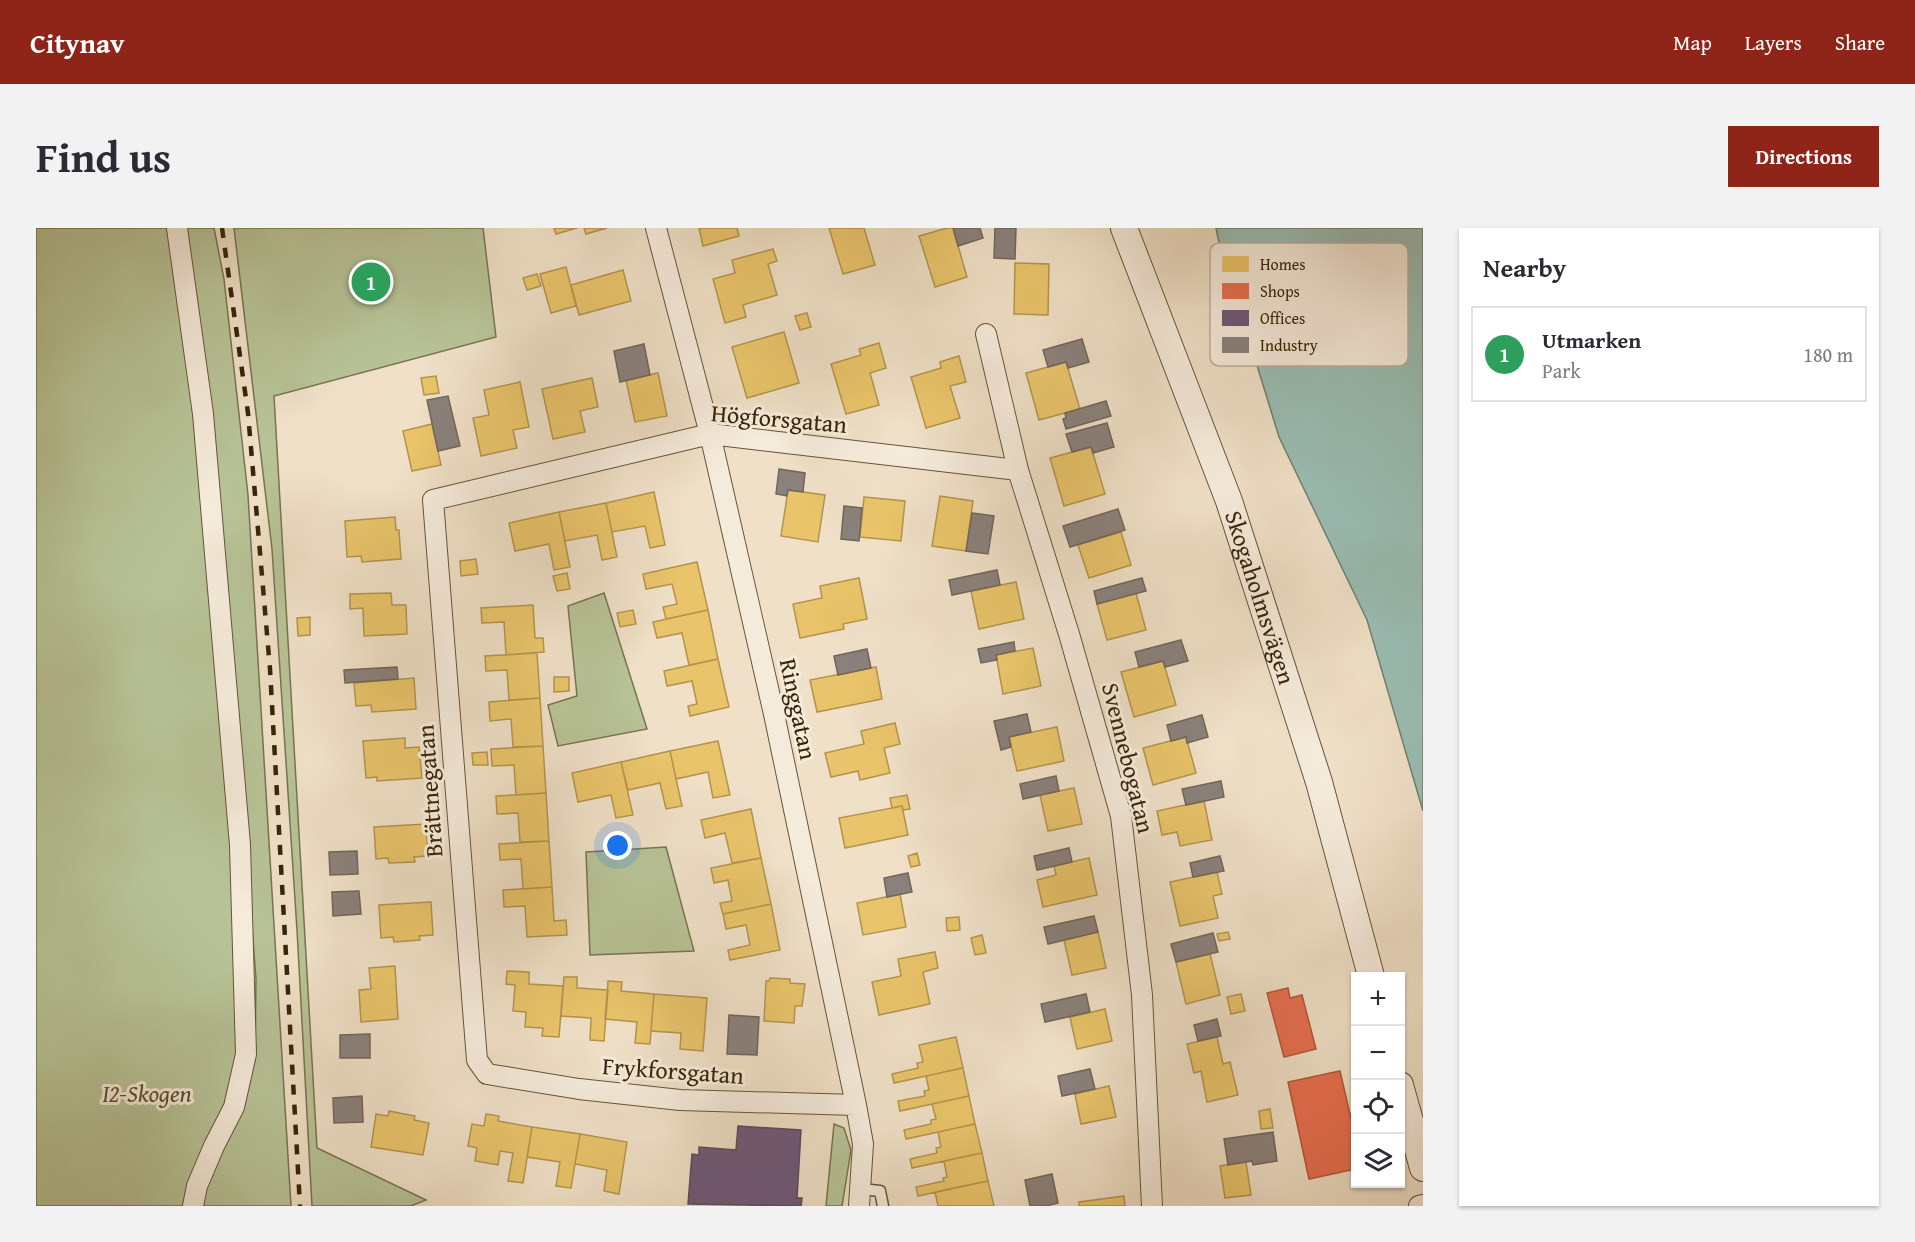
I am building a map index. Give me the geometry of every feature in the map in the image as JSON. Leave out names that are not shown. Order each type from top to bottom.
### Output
[{"type":"street","points":[[177,228],[203,414],[238,821],[246,1054],[234,1107],[197,1186],[193,1206]]},
{"type":"street","name":"Ringgatan","points":[[656,228],[710,434],[774,714],[864,1144],[860,1197]]},
{"type":"street","name":"Skogaholmsvägen","points":[[1124,228],[1229,501],[1319,782],[1370,972]]},
{"type":"street","name":"Svennebogatan","points":[[986,334],[1018,470],[1069,634],[1121,816],[1142,995],[1152,1206]]},
{"type":"street","name":"Högforsgatan","points":[[434,500],[710,434],[1018,470]]},
{"type":"street","name":"Brättnegatan","points":[[434,500],[477,1060],[487,1074]]},
{"type":"street","name":"Frykforsgatan","points":[[487,1074],[579,1089],[680,1100],[855,1105]]},
{"type":"street","points":[[1405,1100],[1423,1168]]},
{"type":"lane","points":[[860,1197],[880,1191],[883,1206]]},
{"type":"green space","name":"I2-Skogen","points":[[36,228],[171,228],[182,299],[236,844],[255,1062],[256,979],[234,693],[186,228],[214,228],[224,279],[248,495],[291,1206],[36,1206]]},
{"type":"green space","points":[[234,228],[483,228],[496,337],[274,396],[317,1148],[426,1200],[411,1206],[312,1206],[297,930],[272,549]]},
{"type":"green space","points":[[604,593],[647,729],[558,746],[548,705],[577,696],[568,606]]},
{"type":"green space","points":[[666,847],[694,951],[590,955],[586,852]]},
{"type":"green space","points":[[834,1124],[844,1128],[851,1150],[842,1206],[826,1206]]},
{"type":"water","points":[[1216,228],[1423,228],[1423,811],[1367,620],[1279,437],[1257,366],[1408,366],[1408,243],[1220,243]]},
{"type":"building: Homes","points":[[554,228],[577,228],[556,234]]},
{"type":"building: Homes","points":[[584,228],[607,228],[586,234]]},
{"type":"building: Homes","points":[[699,228],[737,228],[739,236],[703,246]]},
{"type":"building: Homes","points":[[829,228],[864,228],[875,265],[843,274]]},
{"type":"building: Homes","points":[[953,228],[967,277],[935,287],[919,236]]},
{"type":"building: Homes","points":[[773,249],[777,261],[768,264],[777,295],[743,305],[746,317],[725,323],[713,279],[735,273],[732,260]]},
{"type":"building: Homes","points":[[1015,263],[1049,264],[1048,315],[1014,314]]},
{"type":"building: Homes","points":[[566,267],[576,306],[551,313],[540,274]]},
{"type":"building: Homes","points":[[623,270],[631,301],[579,315],[571,285]]},
{"type":"building: Homes","points":[[537,274],[541,286],[527,290],[523,278]]},
{"type":"building: Homes","points":[[807,313],[811,327],[800,330],[795,316]]},
{"type":"building: Homes","points":[[784,332],[799,383],[747,398],[732,347]]},
{"type":"building: Homes","points":[[879,343],[886,368],[870,373],[879,405],[846,414],[831,364],[861,355],[859,349]]},
{"type":"building: Homes","points":[[959,356],[966,382],[950,386],[960,418],[926,428],[911,377],[941,368],[940,362]]},
{"type":"building: Homes","points":[[1066,362],[1080,409],[1039,420],[1026,373]]},
{"type":"building: Homes","points":[[658,373],[667,416],[635,422],[626,380]]},
{"type":"building: Homes","points":[[436,376],[439,393],[424,395],[421,378]]},
{"type":"building: Homes","points":[[592,378],[598,407],[580,411],[585,432],[553,439],[542,389]]},
{"type":"building: Homes","points":[[520,382],[529,427],[513,430],[517,448],[481,456],[473,418],[489,415],[484,390]]},
{"type":"building: Homes","points":[[432,424],[441,465],[412,471],[403,431]]},
{"type":"building: Homes","points":[[1091,447],[1105,494],[1064,506],[1050,458]]},
{"type":"building: Homes","points":[[788,490],[825,495],[818,542],[781,536]]},
{"type":"building: Homes","points":[[654,492],[665,545],[650,548],[645,526],[612,532],[606,503]]},
{"type":"building: Homes","points":[[940,496],[973,501],[966,551],[932,546]]},
{"type":"building: Homes","points":[[864,497],[905,501],[901,541],[860,537]]},
{"type":"building: Homes","points":[[606,503],[617,557],[602,560],[597,535],[565,541],[559,512]]},
{"type":"building: Homes","points":[[559,512],[570,567],[554,570],[549,544],[515,551],[509,523]]},
{"type":"building: Homes","points":[[395,517],[396,530],[399,530],[401,559],[362,562],[361,556],[347,557],[345,521]]},
{"type":"building: Homes","points":[[1121,532],[1131,565],[1089,578],[1078,545]]},
{"type":"building: Homes","points":[[476,559],[478,574],[461,576],[460,561]]},
{"type":"building: Homes","points":[[697,562],[708,610],[666,619],[663,607],[677,604],[672,584],[646,589],[643,574]]},
{"type":"building: Homes","points":[[567,573],[570,589],[557,591],[553,576]]},
{"type":"building: Homes","points":[[859,578],[867,619],[843,624],[844,629],[800,638],[793,604],[822,598],[820,586]]},
{"type":"building: Homes","points":[[1016,582],[1024,619],[979,629],[971,591]]},
{"type":"building: Homes","points":[[391,593],[392,605],[406,605],[407,634],[364,636],[363,608],[350,609],[350,594]]},
{"type":"building: Homes","points":[[1136,593],[1146,630],[1107,640],[1097,604]]},
{"type":"building: Homes","points":[[533,605],[535,638],[543,638],[544,652],[506,655],[504,622],[482,623],[481,608]]},
{"type":"building: Homes","points":[[633,610],[636,624],[620,627],[617,613]]},
{"type":"building: Homes","points":[[708,610],[718,659],[689,665],[682,633],[657,638],[653,622]]},
{"type":"building: Homes","points":[[310,617],[310,635],[298,636],[297,618]]},
{"type":"building: Homes","points":[[1033,648],[1041,686],[1003,694],[996,655]]},
{"type":"building: Homes","points":[[537,653],[540,698],[509,700],[507,670],[486,671],[485,656]]},
{"type":"building: Homes","points":[[718,659],[729,707],[690,716],[688,706],[697,704],[692,681],[667,686],[664,671]]},
{"type":"building: Homes","points":[[1163,661],[1176,705],[1134,717],[1121,672]]},
{"type":"building: Homes","points":[[876,667],[882,699],[817,712],[810,680]]},
{"type":"building: Homes","points":[[554,677],[569,677],[569,691],[554,692]]},
{"type":"building: Homes","points":[[414,678],[416,709],[372,712],[371,705],[356,706],[354,683]]},
{"type":"building: Homes","points":[[540,698],[543,746],[513,747],[511,719],[490,721],[489,702]]},
{"type":"building: Homes","points":[[895,723],[900,744],[884,748],[890,773],[860,780],[858,771],[831,777],[825,753],[864,744],[861,731]]},
{"type":"building: Homes","points":[[1057,727],[1064,761],[1017,771],[1009,737]]},
{"type":"building: Homes","points":[[1186,737],[1196,773],[1153,785],[1143,748]]},
{"type":"building: Homes","points":[[405,738],[405,748],[419,747],[422,778],[377,781],[377,777],[366,778],[363,741]]},
{"type":"building: Homes","points":[[718,741],[730,795],[713,798],[708,772],[676,779],[670,751]]},
{"type":"building: Homes","points":[[543,746],[546,793],[516,795],[514,765],[492,766],[491,749]]},
{"type":"building: Homes","points":[[670,751],[682,806],[666,809],[660,783],[628,790],[621,762]]},
{"type":"building: Homes","points":[[487,752],[488,765],[473,765],[472,753]]},
{"type":"building: Homes","points":[[621,762],[633,815],[616,818],[611,795],[578,802],[572,773]]},
{"type":"building: Homes","points":[[1074,788],[1082,824],[1048,831],[1040,795]]},
{"type":"building: Homes","points":[[546,793],[549,841],[520,842],[518,813],[497,814],[496,796]]},
{"type":"building: Homes","points":[[907,795],[910,809],[903,810],[902,806],[892,808],[890,798]]},
{"type":"building: Homes","points":[[1204,801],[1212,840],[1180,846],[1177,832],[1162,835],[1157,811]]},
{"type":"building: Homes","points":[[902,806],[908,835],[845,848],[839,818]]},
{"type":"building: Homes","points":[[751,809],[761,858],[732,863],[725,833],[705,838],[701,820]]},
{"type":"building: Homes","points":[[426,824],[428,856],[414,857],[415,862],[389,863],[388,858],[376,859],[374,827]]},
{"type":"building: Homes","points":[[549,841],[552,887],[523,889],[521,859],[500,860],[499,844]]},
{"type":"building: Homes","points":[[917,853],[920,865],[911,867],[908,856]]},
{"type":"building: Homes","points":[[761,858],[771,904],[723,914],[720,903],[732,901],[728,880],[714,883],[711,868]]},
{"type":"building: Homes","points":[[1089,858],[1097,895],[1043,907],[1037,880],[1056,875],[1054,866]]},
{"type":"building: Homes","points":[[1217,872],[1222,894],[1213,896],[1218,918],[1180,926],[1170,882]]},
{"type":"building: Homes","points":[[552,887],[554,921],[566,920],[567,935],[527,937],[525,906],[504,907],[503,890]]},
{"type":"building: Homes","points":[[900,894],[906,927],[863,935],[857,903]]},
{"type":"building: Homes","points":[[431,902],[433,935],[419,936],[420,940],[394,942],[393,937],[381,938],[379,905]]},
{"type":"building: Homes","points":[[771,904],[780,950],[730,960],[728,950],[750,945],[746,925],[726,929],[723,914]]},
{"type":"building: Homes","points":[[959,917],[960,930],[947,931],[946,918]]},
{"type":"building: Homes","points":[[1098,932],[1106,968],[1072,975],[1064,940]]},
{"type":"building: Homes","points":[[1228,932],[1230,939],[1219,941],[1217,934]]},
{"type":"building: Homes","points":[[982,935],[986,953],[975,955],[971,938]]},
{"type":"building: Homes","points":[[935,952],[938,968],[923,972],[930,1004],[879,1015],[872,982],[901,976],[898,959]]},
{"type":"building: Homes","points":[[1210,954],[1220,995],[1186,1004],[1176,962]]},
{"type":"building: Homes","points":[[395,966],[398,1019],[361,1022],[359,990],[371,989],[369,968]]},
{"type":"building: Homes","points":[[507,971],[529,972],[529,984],[563,986],[559,1037],[542,1036],[543,1028],[525,1027],[526,1012],[513,1011],[515,985],[506,984]]},
{"type":"building: Homes","points":[[564,977],[577,977],[577,988],[608,990],[604,1041],[590,1040],[591,1018],[561,1016]]},
{"type":"building: Homes","points":[[770,978],[790,979],[790,983],[805,984],[802,1006],[795,1006],[794,1023],[764,1021],[766,981]]},
{"type":"building: Homes","points":[[608,981],[622,982],[621,991],[654,994],[650,1044],[635,1043],[637,1022],[605,1019]]},
{"type":"building: Homes","points":[[654,994],[707,998],[703,1051],[680,1049],[681,1033],[651,1031]]},
{"type":"building: Homes","points":[[1241,994],[1245,1011],[1231,1014],[1227,997]]},
{"type":"building: Homes","points":[[1105,1009],[1112,1041],[1077,1049],[1070,1017]]},
{"type":"building: Homes","points":[[956,1037],[963,1068],[894,1083],[892,1074],[918,1068],[917,1063],[923,1062],[919,1045]]},
{"type":"building: Homes","points":[[1217,1037],[1223,1064],[1230,1062],[1238,1095],[1207,1102],[1201,1071],[1194,1073],[1187,1044]]},
{"type":"building: Homes","points":[[963,1068],[969,1096],[900,1111],[898,1101],[925,1096],[924,1091],[929,1090],[926,1076]]},
{"type":"building: Homes","points":[[1109,1086],[1116,1117],[1081,1124],[1075,1094]]},
{"type":"building: Homes","points":[[969,1096],[975,1124],[906,1139],[904,1130],[931,1124],[931,1120],[936,1119],[932,1104]]},
{"type":"building: Homes","points":[[1270,1109],[1273,1128],[1261,1129],[1259,1111]]},
{"type":"building: Homes","points":[[389,1111],[415,1116],[414,1120],[429,1123],[423,1155],[371,1147],[376,1114],[388,1116]]},
{"type":"building: Homes","points":[[486,1114],[499,1116],[498,1121],[532,1127],[523,1183],[508,1181],[513,1153],[500,1151],[498,1165],[475,1161],[477,1148],[468,1146],[472,1124],[484,1126]]},
{"type":"building: Homes","points":[[975,1124],[982,1153],[912,1168],[910,1159],[937,1153],[936,1148],[941,1147],[938,1132]]},
{"type":"building: Homes","points":[[532,1127],[580,1134],[571,1188],[556,1186],[560,1162],[527,1157]]},
{"type":"building: Homes","points":[[580,1134],[627,1142],[619,1194],[604,1191],[607,1170],[575,1164]]},
{"type":"building: Homes","points":[[982,1153],[988,1181],[918,1196],[916,1187],[944,1181],[943,1178],[947,1177],[944,1161]]},
{"type":"building: Homes","points":[[1246,1162],[1251,1195],[1225,1198],[1220,1166]]},
{"type":"building: Homes","points":[[988,1181],[994,1206],[938,1206],[935,1192]]},
{"type":"building: Homes","points":[[1124,1196],[1125,1206],[1079,1206],[1079,1202]]},
{"type":"building: Shops","points":[[1288,988],[1290,998],[1302,995],[1316,1049],[1284,1057],[1267,993]]},
{"type":"building: Shops","points":[[1340,1071],[1351,1118],[1351,1170],[1309,1179],[1288,1082]]},
{"type":"building: Offices","points":[[738,1126],[801,1130],[797,1198],[802,1198],[801,1206],[688,1204],[692,1154],[699,1155],[699,1147],[736,1150]]},
{"type":"building: Industry","points":[[953,228],[980,228],[983,238],[958,246]]},
{"type":"building: Industry","points":[[995,228],[1016,228],[1015,259],[994,258]]},
{"type":"building: Industry","points":[[1082,339],[1089,362],[1068,368],[1066,362],[1048,367],[1043,350]]},
{"type":"building: Industry","points":[[644,344],[650,375],[620,382],[614,351]]},
{"type":"building: Industry","points":[[448,396],[460,446],[438,451],[427,400]]},
{"type":"building: Industry","points":[[1106,401],[1111,416],[1066,429],[1063,419],[1066,418],[1065,413]]},
{"type":"building: Industry","points":[[1107,423],[1114,447],[1093,453],[1091,447],[1072,452],[1066,434]]},
{"type":"building: Industry","points":[[779,469],[805,473],[803,492],[788,490],[787,496],[776,494]]},
{"type":"building: Industry","points":[[844,506],[862,508],[859,541],[841,539]]},
{"type":"building: Industry","points":[[1118,509],[1125,530],[1070,547],[1063,526]]},
{"type":"building: Industry","points":[[972,513],[994,516],[988,554],[966,551]]},
{"type":"building: Industry","points":[[997,570],[1000,585],[952,595],[949,580]]},
{"type":"building: Industry","points":[[1142,578],[1146,591],[1097,604],[1094,591]]},
{"type":"building: Industry","points":[[1181,640],[1188,661],[1165,667],[1163,661],[1139,667],[1135,652]]},
{"type":"building: Industry","points":[[1014,642],[1015,651],[996,655],[997,660],[981,663],[978,649]]},
{"type":"building: Industry","points":[[867,649],[871,668],[838,675],[834,656]]},
{"type":"building: Industry","points":[[397,667],[398,679],[345,683],[344,670]]},
{"type":"building: Industry","points":[[1027,714],[1031,732],[1009,737],[1011,747],[1001,750],[994,721]]},
{"type":"building: Industry","points":[[1202,715],[1208,737],[1187,743],[1186,737],[1171,741],[1167,725]]},
{"type":"building: Industry","points":[[1056,776],[1059,791],[1023,799],[1020,784]]},
{"type":"building: Industry","points":[[1221,781],[1224,797],[1186,805],[1182,789]]},
{"type":"building: Industry","points":[[1069,848],[1072,862],[1037,870],[1034,856]]},
{"type":"building: Industry","points":[[357,851],[358,874],[330,875],[329,852]]},
{"type":"building: Industry","points":[[1220,856],[1224,871],[1193,877],[1190,863]]},
{"type":"building: Industry","points":[[908,873],[912,892],[887,897],[884,878]]},
{"type":"building: Industry","points":[[359,891],[361,914],[333,916],[332,892]]},
{"type":"building: Industry","points":[[1094,916],[1098,932],[1048,944],[1044,927]]},
{"type":"building: Industry","points":[[1213,933],[1218,952],[1176,962],[1171,944]]},
{"type":"building: Industry","points":[[1086,994],[1090,1012],[1045,1022],[1041,1004]]},
{"type":"building: Industry","points":[[729,1015],[759,1017],[757,1055],[727,1054]]},
{"type":"building: Industry","points":[[1217,1019],[1221,1036],[1198,1041],[1194,1025]]},
{"type":"building: Industry","points":[[370,1034],[370,1058],[340,1058],[340,1035]]},
{"type":"building: Industry","points":[[1090,1069],[1095,1089],[1062,1096],[1058,1076]]},
{"type":"building: Industry","points":[[362,1096],[363,1122],[334,1123],[333,1098]]},
{"type":"building: Industry","points":[[1273,1132],[1277,1161],[1253,1165],[1252,1161],[1228,1165],[1224,1139]]},
{"type":"building: Industry","points":[[1052,1174],[1058,1203],[1030,1206],[1025,1180]]},
{"type":"railway","points":[[222,228],[248,413],[270,669],[300,1206]]},
{"type":"place","name":"Utmarken","points":[[371,282]]}]
